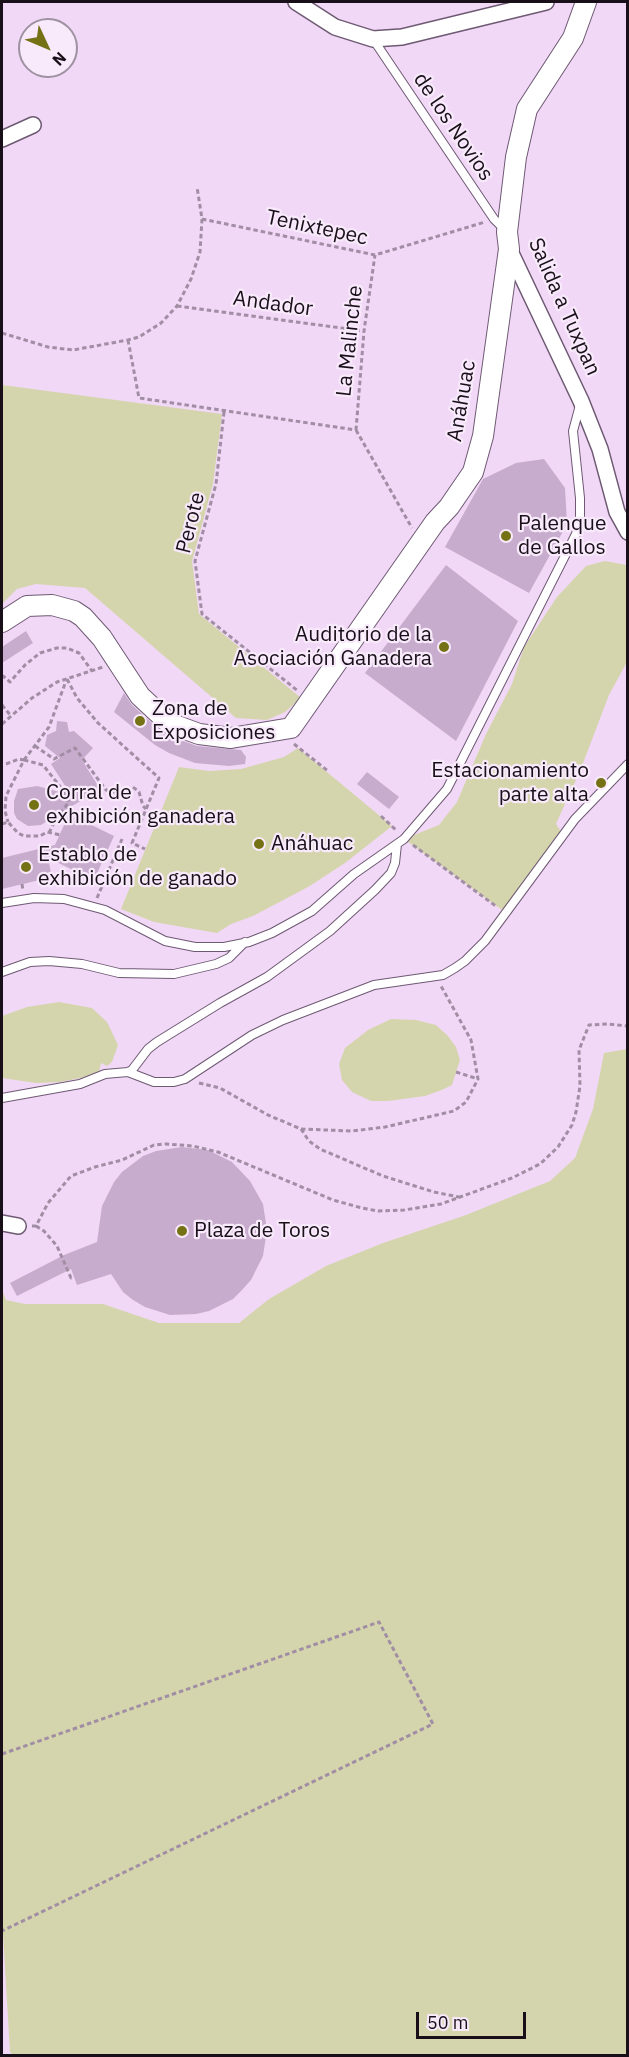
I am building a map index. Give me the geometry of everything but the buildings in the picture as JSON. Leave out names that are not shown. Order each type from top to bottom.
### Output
[{"type":"street","points":[[296,2],[335,27],[373,39],[402,38],[546,2]]},
{"type":"street","name":"Salida a Tuxpan","points":[[586,2],[573,39],[526,109],[503,234],[581,401],[600,449],[617,512],[627,532]]},
{"type":"street","points":[[2,139],[33,125]]},
{"type":"street","name":"Anáhuac","points":[[2,622],[27,606],[52,605],[74,611],[83,617],[102,638],[140,696],[169,723],[199,734],[231,738],[291,728],[472,472],[483,436],[503,234]]},
{"type":"street","points":[[2,1222],[18,1226]]},
{"type":"lane","name":"de los Novios","points":[[373,39],[503,234]]},
{"type":"lane","points":[[2,903],[34,897],[64,899],[94,907],[165,941],[209,948],[224,947],[272,933],[312,911],[354,874],[400,842],[419,824],[447,789],[576,534],[580,517],[580,498],[573,431],[581,401]]},
{"type":"lane","points":[[2,1098],[80,1084],[110,1073],[128,1072],[154,1082],[174,1082],[185,1079],[252,1035],[283,1020],[374,986],[443,975],[465,961],[486,941],[575,819],[627,764]]},
{"type":"lane","points":[[128,1072],[138,1065],[148,1049],[157,1042],[267,977],[330,932],[391,873],[400,842]]},
{"type":"lane","points":[[2,972],[30,962],[49,960],[82,964],[119,973],[174,974],[216,964],[229,958],[245,942]]},
{"type":"path","points":[[2,333],[48,347],[73,350],[139,337],[161,323],[177,306],[200,252],[202,219],[197,187]]},
{"type":"path","name":"Tenixtepec","points":[[202,219],[375,255],[503,234]]},
{"type":"path","name":"La Malinche","points":[[356,430],[364,331],[375,255]]},
{"type":"path","name":"Andador","points":[[177,306],[364,331]]},
{"type":"path","points":[[128,340],[139,398],[356,430],[421,542]]},
{"type":"path","name":"Perote","points":[[224,412],[216,484],[195,561],[202,614],[298,691]]},
{"type":"path","points":[[2,678],[3,676],[10,682],[40,653],[57,648],[67,648],[78,653],[92,671]]},
{"type":"path","points":[[2,724],[43,690],[67,679],[110,665]]},
{"type":"path","points":[[60,835],[49,833],[33,837],[24,836],[8,822],[5,811],[6,796],[24,760],[50,727],[67,679]]},
{"type":"path","points":[[67,679],[77,698],[98,723],[159,778],[132,843],[145,849]]},
{"type":"path","points":[[2,705],[11,716]]},
{"type":"path","points":[[289,738],[298,748],[328,771]]},
{"type":"path","points":[[35,746],[54,759],[75,748],[106,790],[118,793],[133,787],[139,792],[146,809]]},
{"type":"path","points":[[6,764],[19,759],[43,765],[62,789],[69,802],[55,820],[49,833]]},
{"type":"path","points":[[381,816],[400,842],[505,912]]},
{"type":"path","points":[[2,824],[8,822]]},
{"type":"path","points":[[94,907],[122,839]]},
{"type":"path","points":[[185,1079],[220,1088],[268,1115],[301,1129],[352,1131],[394,1126],[454,1111],[466,1102],[478,1079],[471,1040],[436,976]]},
{"type":"path","points":[[36,1226],[48,1203],[71,1176],[122,1160],[154,1145],[166,1144],[193,1146],[218,1152],[333,1200],[378,1211],[427,1208],[521,1174],[540,1164],[558,1147],[572,1125],[580,1086],[579,1050],[589,1025],[627,1026]]},
{"type":"path","points":[[456,1072],[478,1079]]},
{"type":"path","points":[[301,1129],[309,1141],[320,1149],[383,1176],[434,1192],[459,1197]]},
{"type":"path","points":[[18,1226],[36,1226],[44,1231],[57,1246],[71,1278],[74,1276]]},
{"type":"path","points":[[2,1754],[379,1622],[433,1724],[2,1931]]},
{"type":"green space","points":[[2,385],[222,414],[213,484],[192,561],[199,614],[301,698],[285,712],[267,720],[236,718],[85,588],[36,584],[17,589],[2,604]]},
{"type":"green space","points":[[605,561],[627,565],[627,662],[609,695],[580,771],[556,824],[564,842],[551,849],[505,912],[404,839],[439,825],[457,802],[486,734],[512,684],[524,647],[557,597],[586,566]]},
{"type":"green space","name":"Anáhuac","points":[[298,748],[392,826],[345,863],[308,887],[217,933],[154,922],[121,909],[179,767],[209,771],[241,769],[284,757]]},
{"type":"green space","points":[[59,1002],[92,1008],[107,1022],[118,1045],[112,1062],[107,1066],[101,1063],[99,1072],[90,1076],[60,1082],[36,1083],[2,1078],[2,1016],[27,1007]]},
{"type":"green space","points":[[391,1019],[416,1020],[436,1025],[448,1036],[456,1047],[460,1060],[452,1085],[425,1096],[388,1101],[371,1101],[352,1092],[342,1080],[339,1064],[345,1048],[368,1030]]},
{"type":"green space","points":[[627,1049],[627,2055],[13,2055],[10,2052],[2,1917],[2,1290],[6,1300],[25,1304],[103,1304],[159,1323],[239,1323],[269,1299],[326,1266],[383,1243],[466,1215],[550,1181],[575,1158],[593,1109],[604,1053]]},
{"type":"place","name":"Palenque de Gallos","points":[[506,536]]},
{"type":"place","name":"Auditorio de la Asociación Ganadera","points":[[444,647]]},
{"type":"place","name":"Zona de Exposiciones","points":[[140,721]]},
{"type":"place","name":"Estacionamiento parte alta","points":[[601,783]]},
{"type":"place","name":"Corral de exhibición ganadera","points":[[34,805]]},
{"type":"place","name":"Anáhuac","points":[[259,844]]},
{"type":"place","name":"Establo de exhibición de ganado","points":[[26,867]]},
{"type":"place","name":"Plaza de Toros","points":[[182,1231]]}]
